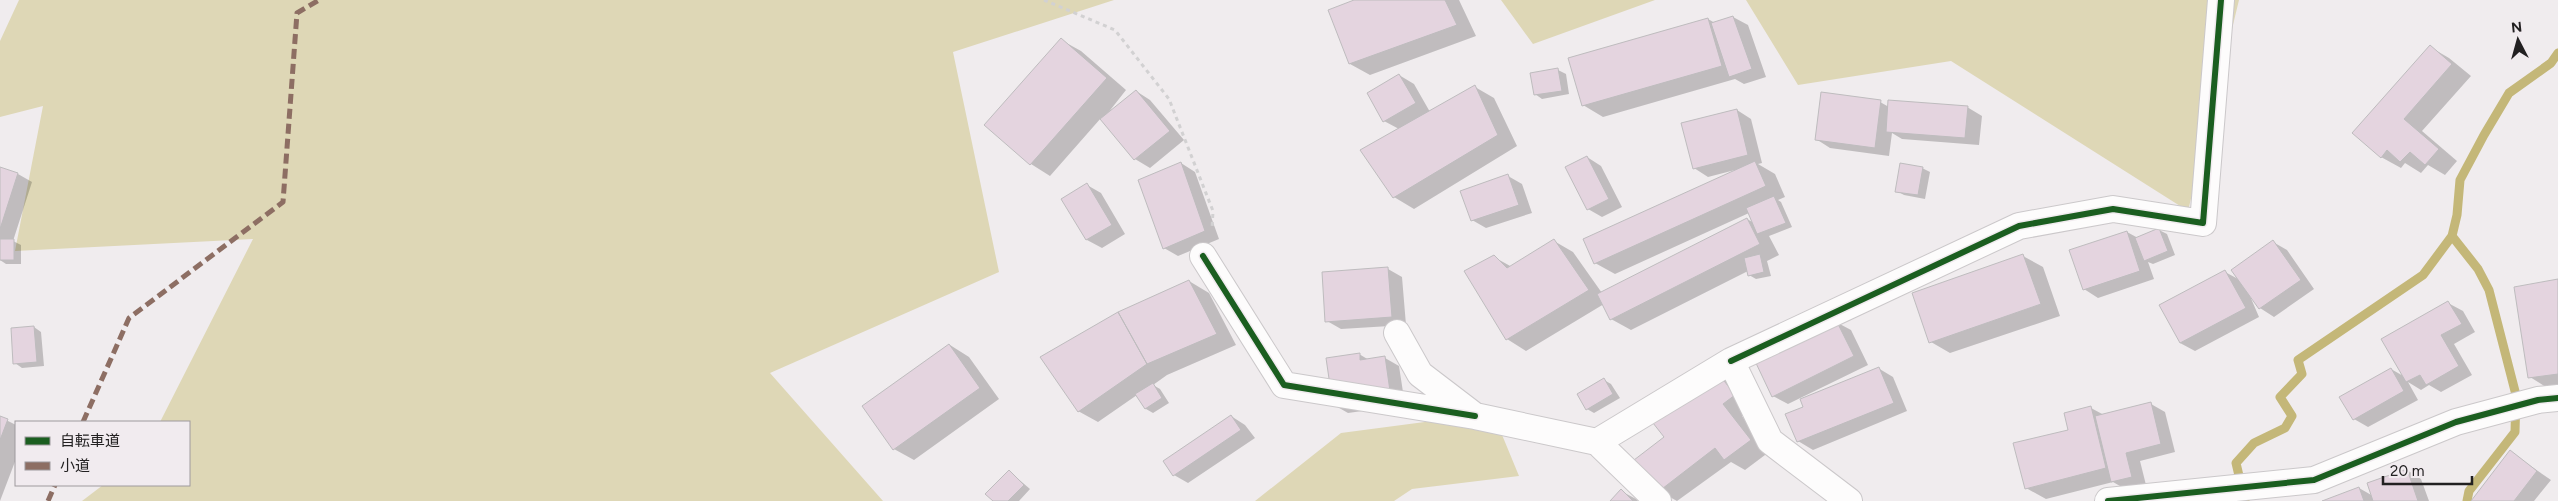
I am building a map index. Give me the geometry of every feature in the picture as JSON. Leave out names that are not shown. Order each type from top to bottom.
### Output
[{"type":"street","points":[[1597,442],[1731,361],[2019,226],[2113,209],[2203,223],[2221,0]]},
{"type":"street","points":[[1207,262],[1284,385],[1475,416],[1597,442],[1658,501]]},
{"type":"street","points":[[1397,333],[1420,374],[1475,416]]},
{"type":"street","points":[[1731,361],[1770,441],[1849,501]]},
{"type":"street","points":[[2108,501],[2314,480],[2456,422],[2538,400],[2558,398]]},
{"type":"path","points":[[1044,0],[1115,30],[1169,99],[1213,211],[1207,262]]},
{"type":"shaded area","points":[[19,0],[1114,0],[953,52],[999,272],[770,373],[883,501],[82,501],[102,486],[190,486],[190,421],[161,421],[253,239],[15,251],[43,106],[0,117],[0,41]]},
{"type":"shaded area","points":[[1501,0],[1655,0],[1533,44]]},
{"type":"shaded area","points":[[1746,0],[2239,0],[2188,211],[1951,61],[1798,85]]},
{"type":"shaded area","points":[[1493,413],[1519,476],[1412,489],[1394,501],[1255,501],[1341,433]]},
{"type":"building","points":[[1354,0],[1445,0],[1457,25],[1349,64],[1328,10]]},
{"type":"building","points":[[1733,16],[1752,69],[1729,77],[1711,23]]},
{"type":"building","points":[[1708,18],[1722,66],[1582,106],[1568,58]]},
{"type":"building","points":[[1061,38],[1107,78],[1030,165],[984,125]]},
{"type":"building","points":[[2430,45],[2452,64],[2404,119],[2439,149],[2425,165],[2410,152],[2400,162],[2387,150],[2381,158],[2352,133]]},
{"type":"building","points":[[1558,68],[1562,91],[1534,95],[1530,73]]},
{"type":"building","points":[[1399,74],[1416,103],[1383,122],[1367,93]]},
{"type":"building","points":[[1475,85],[1498,135],[1393,198],[1360,150]]},
{"type":"building","points":[[1136,90],[1170,131],[1134,160],[1100,119]]},
{"type":"building","points":[[1821,92],[1881,100],[1875,148],[1815,140]]},
{"type":"building","points":[[1888,100],[1968,106],[1965,138],[1886,132]]},
{"type":"building","points":[[1737,109],[1748,155],[1693,169],[1681,123]]},
{"type":"building","points":[[1587,156],[1609,199],[1587,210],[1565,167]]},
{"type":"building","points":[[1755,161],[1766,186],[1594,264],[1583,239]]},
{"type":"building","points":[[1181,162],[1205,231],[1163,249],[1138,180]]},
{"type":"building","points":[[1900,163],[1923,167],[1918,195],[1895,192]]},
{"type":"building","points":[[0,167],[18,173],[0,229]]},
{"type":"building","points":[[1508,174],[1519,205],[1471,221],[1460,191]]},
{"type":"building","points":[[1087,183],[1112,225],[1086,240],[1061,199]]},
{"type":"building","points":[[1774,196],[1786,223],[1757,234],[1746,208]]},
{"type":"building","points":[[1747,218],[1760,244],[1610,320],[1597,294]]},
{"type":"building","points":[[2159,228],[2168,251],[2144,261],[2135,238]]},
{"type":"building","points":[[2127,231],[2140,271],[2083,290],[2069,250]]},
{"type":"building","points":[[0,239],[14,239],[14,260],[0,260]]},
{"type":"building","points":[[1554,239],[1589,290],[1506,340],[1464,271],[1494,255],[1507,268]]},
{"type":"building","points":[[2273,240],[2301,280],[2259,309],[2231,270]]},
{"type":"building","points":[[1760,254],[1764,272],[1748,276],[1744,258]]},
{"type":"building","points":[[2023,254],[2041,304],[1929,343],[1912,293]]},
{"type":"building","points":[[1388,267],[1392,317],[1325,322],[1322,272]]},
{"type":"building","points":[[2225,270],[2246,308],[2180,343],[2159,305]]},
{"type":"building","points":[[2558,279],[2558,374],[2528,378],[2514,287]]},
{"type":"building","points":[[1189,280],[1217,334],[1147,364],[1118,312]]},
{"type":"building","points":[[2448,301],[2462,324],[2441,335],[2459,366],[2426,385],[2420,375],[2406,382],[2381,339]]},
{"type":"building","points":[[1118,312],[1147,364],[1078,412],[1040,357]]},
{"type":"building","points":[[1836,320],[1854,356],[1772,397],[1755,361]]},
{"type":"building","points":[[34,326],[37,362],[13,364],[11,328]]},
{"type":"building","points":[[949,344],[980,388],[893,450],[862,406]]},
{"type":"building","points":[[1360,353],[1360,360],[1385,356],[1391,398],[1333,406],[1326,358]]},
{"type":"building","points":[[1879,367],[1894,403],[1797,442],[1785,414],[1803,407],[1800,399]]},
{"type":"building","points":[[2391,368],[2404,391],[2353,420],[2339,397]]},
{"type":"building","points":[[1718,373],[1735,395],[1723,404],[1751,440],[1724,460],[1715,448],[1658,492],[1634,460],[1664,437],[1653,423]]},
{"type":"building","points":[[1604,378],[1613,394],[1586,410],[1577,394]]},
{"type":"building","points":[[1153,383],[1162,398],[1145,409],[1135,394]]},
{"type":"building","points":[[2151,402],[2161,444],[2126,453],[2132,477],[2111,482],[2095,416]]},
{"type":"building","points":[[2091,406],[2106,468],[2025,489],[2013,443],[2068,430],[2064,413]]},
{"type":"building","points":[[1231,415],[1241,430],[1173,476],[1163,461]]},
{"type":"building","points":[[0,416],[8,419],[0,440]]},
{"type":"building","points":[[2510,450],[2537,471],[2514,501],[2471,501]]},
{"type":"building","points":[[2407,469],[2418,501],[2373,501],[2367,483]]},
{"type":"building","points":[[1009,470],[1024,485],[1008,501],[993,501],[985,494]]},
{"type":"building","points":[[2359,487],[2364,501],[2322,501]]},
{"type":"building","points":[[1621,489],[1633,501],[1610,501]]},
{"type":"waterway","points":[[2467,501],[2469,491],[2515,432],[2516,395],[2489,290],[2478,269],[2452,236],[2457,215],[2460,180],[2509,93],[2551,63],[2558,53]]},
{"type":"waterway","points":[[2245,501],[2236,463],[2254,443],[2285,428],[2292,416],[2280,397],[2302,374],[2298,360],[2423,275],[2452,236]]},
{"type":"marked path","points":[[83,421],[129,318],[283,202],[297,13],[319,0]]},
{"type":"marked path","points":[[48,501],[55,486]]},
{"type":"cycle path","points":[[1731,361],[2019,226],[2113,209],[2203,223],[2221,0]]},
{"type":"cycle path","points":[[1203,256],[1284,385],[1475,416]]},
{"type":"cycle path","points":[[2108,501],[2314,480],[2456,422],[2538,400],[2558,398]]}]
